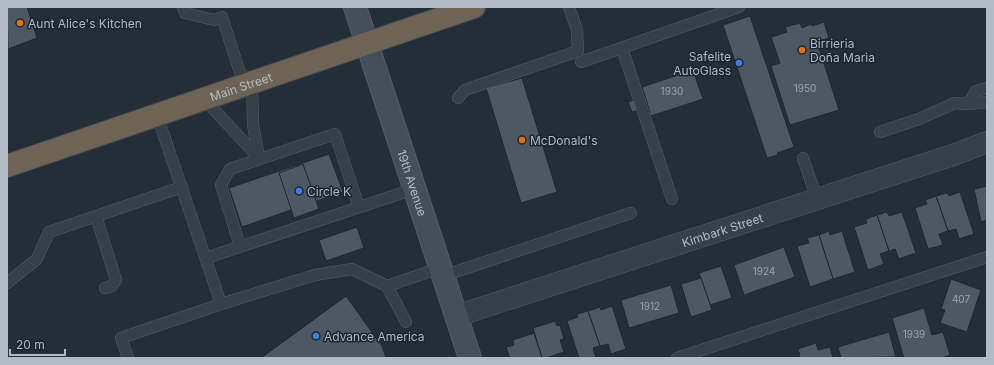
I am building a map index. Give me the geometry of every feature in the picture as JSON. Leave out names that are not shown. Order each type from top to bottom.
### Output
[{"type":"highway","name":"Main Street","points":[[7,166],[473,7]]},
{"type":"street","name":"19th Avenue","points":[[355,7],[470,358]]},
{"type":"street","name":"Kimbark Street","points":[[456,316],[956,154],[987,142]]},
{"type":"lane","points":[[183,7],[185,13],[214,20],[222,17],[248,84],[259,158]]},
{"type":"lane","points":[[458,98],[465,90],[578,50],[577,30],[570,7]]},
{"type":"lane","points":[[581,62],[739,7]]},
{"type":"lane","points":[[622,48],[672,199]]},
{"type":"lane","points":[[968,104],[976,91],[987,88]]},
{"type":"lane","points":[[204,99],[259,158]]},
{"type":"lane","points":[[880,132],[919,119],[955,103],[968,104],[987,102]]},
{"type":"lane","points":[[157,115],[221,304]]},
{"type":"lane","points":[[240,246],[221,185],[230,169],[259,158],[335,134],[359,207]]},
{"type":"lane","points":[[803,158],[817,199]]},
{"type":"lane","points":[[7,283],[37,259],[49,232],[182,187]]},
{"type":"lane","points":[[206,258],[414,189]]},
{"type":"lane","points":[[387,286],[442,272],[631,213]]},
{"type":"lane","points":[[96,216],[116,280],[112,286],[105,288]]},
{"type":"lane","points":[[677,358],[987,257]]},
{"type":"lane","points":[[128,358],[121,338],[221,304],[315,275],[352,269],[387,286],[406,322]]},
{"type":"building","name":"Aunt Alice's Kitchen","points":[[7,7],[27,7],[37,38],[8,49]]},
{"type":"building","points":[[750,16],[794,147],[777,153],[778,155],[767,158],[723,25]]},
{"type":"building","points":[[824,22],[829,38],[817,42],[839,110],[790,125],[771,66],[780,63],[771,37],[787,32],[785,27],[800,23],[802,28],[811,24],[812,26]]},
{"type":"building","points":[[693,70],[703,99],[651,116],[642,87]]},
{"type":"building","name":"McDonald's","points":[[522,78],[557,192],[521,203],[486,88]]},
{"type":"building","points":[[645,96],[648,107],[632,112],[628,102]]},
{"type":"building","name":"Circle K","points":[[329,154],[343,192],[242,227],[229,188]]},
{"type":"building","name":"Circle K","points":[[303,164],[319,209],[294,218],[279,173]]},
{"type":"building","points":[[987,186],[987,220],[981,222],[974,189]]},
{"type":"building","points":[[960,192],[974,234],[959,239],[956,229],[948,231],[936,196],[947,193],[949,196]]},
{"type":"building","points":[[936,196],[948,231],[939,234],[943,245],[928,249],[915,208],[927,204],[925,200]]},
{"type":"building","points":[[887,212],[889,216],[902,212],[916,253],[899,259],[895,249],[889,251],[877,215]]},
{"type":"building","points":[[877,215],[889,251],[880,254],[884,264],[868,270],[854,227],[867,223],[866,219]]},
{"type":"building","points":[[357,227],[364,248],[326,261],[319,240]]},
{"type":"building","points":[[829,231],[830,235],[842,231],[855,272],[833,279],[819,235]]},
{"type":"building","points":[[819,235],[833,279],[810,287],[797,246],[809,243],[807,238]]},
{"type":"building","points":[[784,247],[795,277],[744,295],[734,265]]},
{"type":"building","points":[[721,266],[732,298],[710,305],[699,273]]},
{"type":"building","points":[[701,278],[712,310],[691,317],[681,284]]},
{"type":"building","points":[[951,279],[981,290],[967,332],[940,323],[945,310],[941,309]]},
{"type":"building","points":[[671,285],[679,313],[629,328],[621,300]]},
{"type":"building","points":[[346,296],[382,346],[386,358],[261,358]]},
{"type":"building","points":[[612,306],[626,349],[611,354],[608,344],[600,346],[588,311],[600,307],[601,310]]},
{"type":"building","points":[[924,308],[932,335],[943,332],[950,355],[942,358],[904,358],[892,318]]},
{"type":"building","points":[[588,311],[600,346],[593,348],[596,358],[579,358],[567,321],[578,317],[577,314]]},
{"type":"building","points":[[555,321],[557,326],[560,325],[564,339],[560,340],[564,352],[542,358],[533,328]]},
{"type":"building","points":[[889,332],[896,357],[841,358],[838,347]]},
{"type":"building","points":[[534,333],[542,358],[510,358],[506,347],[514,345],[513,340]]},
{"type":"building","points":[[816,343],[818,350],[830,347],[833,358],[794,358],[800,356],[798,349]]},
{"type":"place","name":"Aunt Alice's Kitchen","points":[[20,23]]},
{"type":"place","name":"Birrieria Doña Maria","points":[[802,50]]},
{"type":"place","name":"Safelite AutoGlass","points":[[739,63]]},
{"type":"place","name":"McDonald's","points":[[522,140]]},
{"type":"place","name":"Circle K","points":[[299,191]]},
{"type":"place","name":"Advance America","points":[[316,336]]}]
